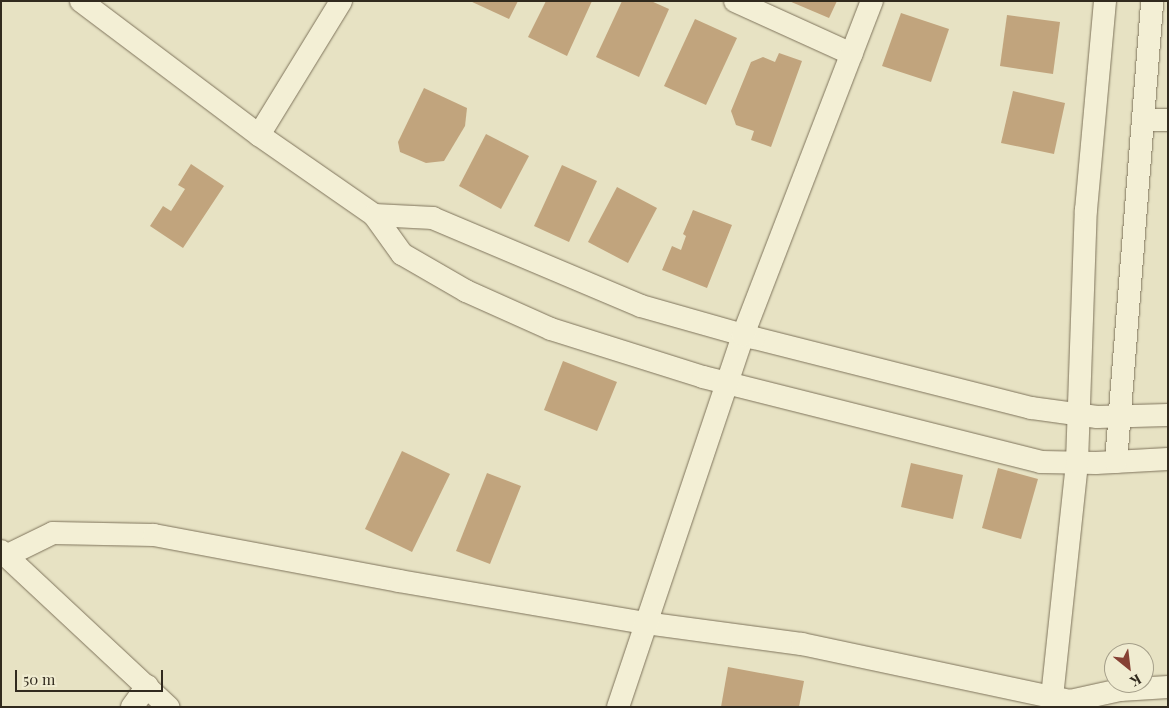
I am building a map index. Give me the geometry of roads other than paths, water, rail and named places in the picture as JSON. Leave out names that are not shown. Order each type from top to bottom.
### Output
[{"type":"street","points":[[81,1],[259,135],[374,215],[402,254],[466,291],[551,329],[728,383],[1041,462],[1116,462],[1168,459]]},
{"type":"street","points":[[259,135],[341,1]]},
{"type":"street","points":[[735,1],[852,54]]},
{"type":"street","points":[[618,707],[743,335],[872,1]]},
{"type":"street","points":[[1063,701],[1077,462],[1086,210],[1105,1]]},
{"type":"street","points":[[1116,462],[1152,1]]},
{"type":"street","points":[[1144,120],[1168,120]]},
{"type":"street","points":[[374,215],[433,218],[642,306],[743,335],[1031,408],[1078,415],[1120,417],[1168,415]]},
{"type":"street","points":[[168,707],[4,553],[53,533],[154,535],[399,581],[646,623],[802,644],[1063,701],[1120,690],[1168,687]]},
{"type":"street","points":[[132,707],[147,686]]}]
